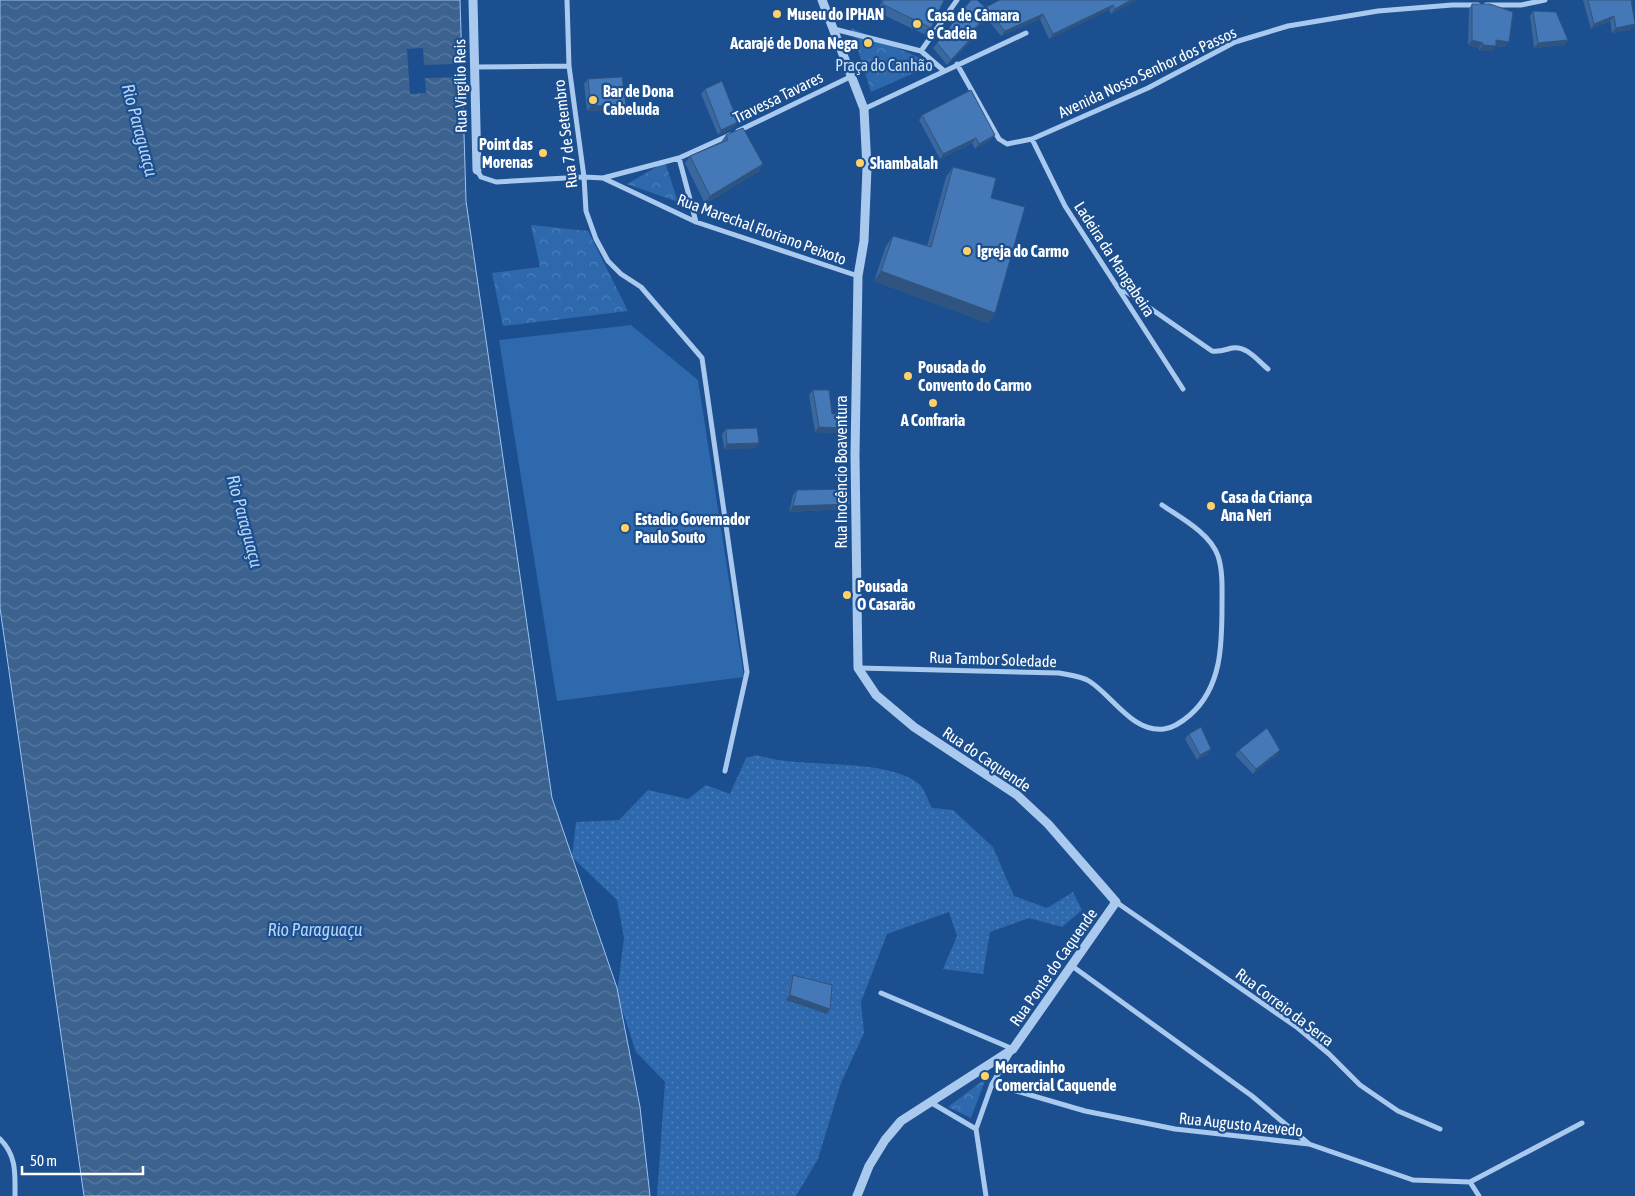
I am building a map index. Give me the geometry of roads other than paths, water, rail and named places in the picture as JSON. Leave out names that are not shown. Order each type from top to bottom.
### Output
[{"type":"street","name":"Rua Virgílio Reis","points":[[473,0],[477,170]]},
{"type":"street","name":"Rua 7 de Setembro","points":[[567,0],[569,66],[584,177],[586,211],[596,239],[608,261],[621,274],[641,287],[702,358],[747,672],[725,771]]},
{"type":"street","points":[[822,0],[850,77],[864,109],[1026,32]]},
{"type":"street","points":[[921,51],[957,0]]},
{"type":"street","name":"Avenida Nosso Senhor dos Passos","points":[[957,64],[999,139],[1007,144],[1032,139],[1148,88],[1235,42],[1288,26],[1378,11],[1452,4],[1521,5],[1545,0]]},
{"type":"street","points":[[834,29],[921,51],[943,70]]},
{"type":"street","points":[[475,67],[569,66]]},
{"type":"street","name":"Travessa Tavares","points":[[603,178],[679,158],[766,119],[817,91],[850,77]]},
{"type":"street","name":"Rua Inocêncio Boaventura","points":[[858,668],[855,455],[858,276],[864,240],[867,168],[864,109]]},
{"type":"street","name":"Ladeira da Mangabeira","points":[[1032,139],[1066,206],[1182,389]]},
{"type":"street","points":[[679,158],[696,222]]},
{"type":"street","points":[[477,170],[481,177],[496,182],[584,177],[603,178]]},
{"type":"street","name":"Rua Marechal Floriano Peixoto","points":[[603,178],[696,222],[858,276]]},
{"type":"street","points":[[1116,284],[1212,351],[1219,352],[1238,347],[1245,350],[1268,369]]},
{"type":"street","name":"Rua Tambor Soledade","points":[[858,668],[1059,673],[1086,679],[1103,690],[1126,715],[1142,724],[1163,729],[1180,723],[1196,710],[1211,686],[1218,668],[1222,647],[1222,583],[1217,555],[1202,534],[1162,505]]},
{"type":"street","name":"Rua do Caquende","points":[[858,668],[876,695],[914,727],[1023,801],[1048,824],[1116,902]]},
{"type":"street","name":"Rua Ponte do Caquende","points":[[1014,1048],[1116,902]]},
{"type":"street","name":"Rua Correio da Serra","points":[[1116,902],[1298,1028],[1329,1054],[1360,1085],[1398,1112],[1440,1129]]},
{"type":"street","points":[[1072,966],[1252,1096],[1310,1144]]},
{"type":"street","points":[[882,993],[1014,1048]]},
{"type":"street","points":[[986,1196],[976,1129],[992,1084],[1014,1048]]},
{"type":"street","points":[[857,1196],[869,1166],[885,1140],[902,1121],[1014,1048]]},
{"type":"street","name":"Rua Augusto Azevedo","points":[[992,1084],[1085,1111],[1175,1129],[1310,1144],[1413,1180],[1470,1182]]},
{"type":"street","points":[[930,1102],[976,1129]]},
{"type":"street","points":[[1479,1196],[1470,1182],[1582,1123]]},
{"type":"street","points":[[0,1139],[7,1146],[14,1161],[15,1196]]},
{"type":"water","name":"Rio Paraguaçu","points":[[0,0],[460,0],[466,201],[552,798],[617,988],[640,1107],[650,1196],[84,1196],[0,608]]},
{"type":"place","name":"Museu do IPHAN","points":[[777,14]]},
{"type":"place","name":"Casa de Câmara e Cadeia","points":[[917,24]]},
{"type":"place","name":"Acarajé de Dona Nega","points":[[868,43]]},
{"type":"place","name":"Bar de Dona Cabeluda","points":[[593,100]]},
{"type":"place","name":"Point das Morenas","points":[[543,153]]},
{"type":"place","name":"Shambalah","points":[[860,163]]},
{"type":"place","name":"Igreja do Carmo","points":[[967,251]]},
{"type":"place","name":"Pousada do Convento do Carmo","points":[[908,376]]},
{"type":"place","name":"A Confraria","points":[[933,403]]},
{"type":"place","name":"Casa da Criança Ana Neri","points":[[1211,506]]},
{"type":"place","name":"Estadio Governador Paulo Souto","points":[[625,528]]},
{"type":"place","name":"Pousada O Casarão","points":[[847,595]]},
{"type":"place","name":"Mercadinho Comercial Caquende","points":[[985,1076]]},
{"type":"park label","name":"Praça do Canhão","points":[[884,65]]}]
